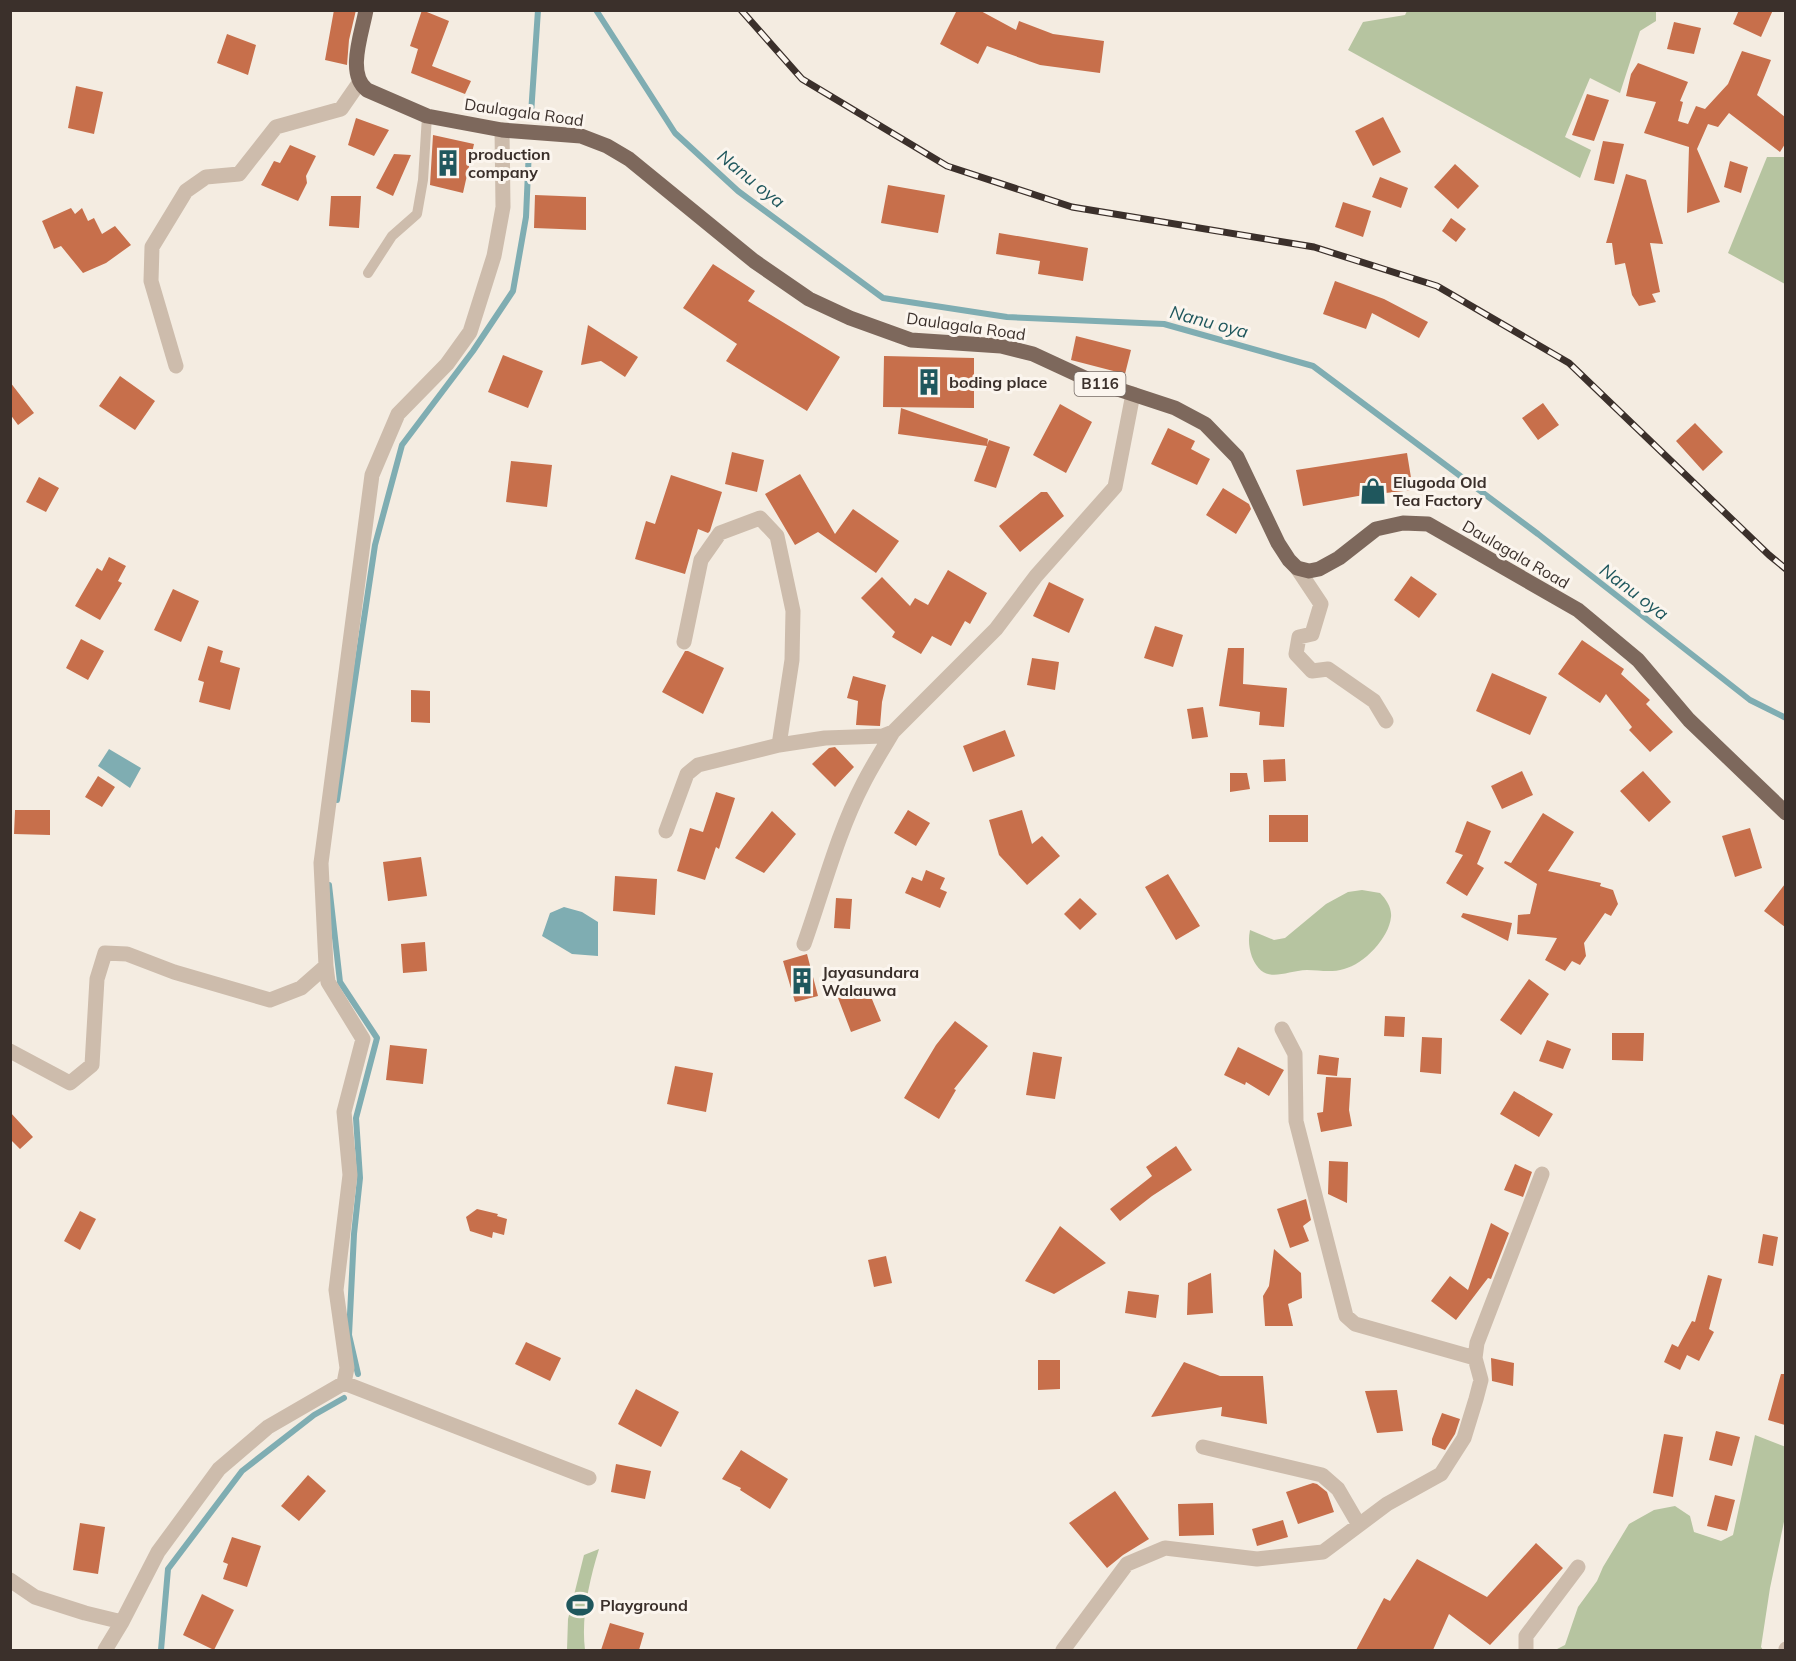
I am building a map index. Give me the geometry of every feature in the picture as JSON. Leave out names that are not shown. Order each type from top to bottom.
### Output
[{"type":"main road","points":[[359,83],[355,68],[366,10]]},
{"type":"main road","name":"Daulagala Road","points":[[359,83],[367,90],[427,116],[502,130],[581,136],[607,146],[629,159],[754,261],[809,299],[850,318],[911,340],[1001,346],[1033,354],[1088,379],[1175,408],[1205,424],[1238,457],[1278,543],[1297,568],[1309,571],[1319,569],[1339,558],[1376,529],[1403,523],[1428,524],[1578,610],[1638,660],[1689,720],[1785,813]]},
{"type":"street","points":[[176,366],[151,281],[152,247],[186,191],[206,177],[239,174],[276,127],[341,109],[359,83]]},
{"type":"street","points":[[105,1650],[158,1552],[219,1469],[268,1427],[344,1383],[347,1368],[336,1290],[350,1174],[345,1112],[363,1039],[328,982],[321,863],[372,475],[398,414],[447,364],[470,332],[494,256],[503,207],[502,130]]},
{"type":"street","points":[[804,944],[818,899],[862,784],[893,732],[996,629],[1036,576],[1115,487],[1133,394]]},
{"type":"street","points":[[684,642],[701,560],[720,533],[760,518],[777,536],[793,611],[792,660],[779,746]]},
{"type":"street","points":[[1297,568],[1321,604],[1312,634],[1299,637],[1296,654],[1312,671],[1328,669],[1350,683],[1374,701],[1386,721]]},
{"type":"street","points":[[666,831],[687,774],[698,765],[825,738],[883,736],[893,732]]},
{"type":"street","points":[[10,1051],[70,1083],[92,1065],[97,979],[105,953],[127,954],[174,972],[270,1000],[301,988],[326,966]]},
{"type":"street","points":[[1282,1029],[1295,1054],[1296,1121],[1346,1316],[1355,1324],[1475,1358]]},
{"type":"street","points":[[1063,1650],[1127,1564],[1165,1548],[1257,1559],[1323,1552],[1386,1504],[1441,1474],[1464,1438],[1481,1380],[1475,1358],[1477,1342],[1542,1174]]},
{"type":"street","points":[[344,1383],[589,1479]]},
{"type":"street","points":[[1203,1447],[1322,1475],[1338,1489],[1359,1525]]},
{"type":"street","points":[[1526,1650],[1527,1636],[1578,1567]]},
{"type":"street","points":[[10,1580],[35,1597],[122,1622]]},
{"type":"lane","points":[[368,273],[392,236],[417,214],[423,180],[427,116]]},
{"type":"green space","points":[[1656,10],[1656,21],[1640,31],[1620,93],[1590,78],[1565,137],[1591,150],[1580,178],[1348,50],[1363,22],[1405,15],[1407,11]]},
{"type":"green space","points":[[1767,157],[1785,157],[1785,284],[1728,253]]},
{"type":"green space","points":[[1362,890],[1380,893],[1391,910],[1391,917],[1381,941],[1360,962],[1339,970],[1307,970],[1275,975],[1262,971],[1257,966],[1250,947],[1250,930],[1274,940],[1285,938],[1326,904],[1348,892]]},
{"type":"green space","points":[[1755,1435],[1786,1447],[1785,1517],[1770,1588],[1761,1647],[1763,1650],[1555,1650],[1565,1645],[1578,1607],[1597,1581],[1629,1524],[1654,1510],[1675,1506],[1690,1516],[1694,1532],[1721,1541],[1733,1535]]},
{"type":"green space","name":"Playground","points":[[599,1549],[587,1600],[584,1625],[585,1650],[567,1650],[568,1619],[584,1555]]},
{"type":"water","points":[[109,749],[141,768],[130,788],[98,766]]},
{"type":"water","points":[[564,907],[582,912],[598,922],[598,956],[572,954],[542,936],[550,913]]},
{"type":"building","points":[[334,10],[356,10],[349,40],[347,65],[325,60]]},
{"type":"building","points":[[422,10],[449,21],[432,66],[471,81],[465,94],[411,73],[418,49],[410,46]]},
{"type":"building","points":[[957,10],[979,10],[1016,30],[1019,21],[1053,34],[1104,41],[1100,73],[1040,65],[987,46],[978,64],[940,44]]},
{"type":"building","points":[[1739,10],[1773,10],[1761,37],[1733,24]]},
{"type":"building","points":[[1674,22],[1701,28],[1694,54],[1667,49]]},
{"type":"building","points":[[227,34],[256,45],[248,75],[217,63]]},
{"type":"building","points":[[1742,51],[1771,60],[1757,95],[1785,117],[1785,144],[1780,152],[1729,113],[1718,127],[1708,124],[1697,149],[1720,202],[1687,213],[1689,147],[1644,133],[1656,102],[1626,96],[1631,74],[1638,63],[1688,82],[1680,101],[1683,102],[1678,121],[1688,124],[1696,106],[1705,109],[1728,84]]},
{"type":"building","points":[[76,86],[103,92],[94,134],[68,128]]},
{"type":"building","points":[[1587,94],[1609,100],[1594,141],[1572,135]]},
{"type":"building","points":[[1383,117],[1401,152],[1373,166],[1355,131]]},
{"type":"building","points":[[356,118],[389,130],[374,156],[348,145]]},
{"type":"building","name":"production company","points":[[433,135],[474,144],[463,193],[430,185]]},
{"type":"building","points":[[1603,141],[1624,144],[1614,184],[1594,180]]},
{"type":"building","points":[[290,145],[316,156],[306,176],[307,183],[298,201],[261,185],[274,161],[280,163]]},
{"type":"building","points":[[394,154],[411,155],[393,196],[376,188]]},
{"type":"building","points":[[1730,161],[1748,167],[1741,193],[1724,187]]},
{"type":"building","points":[[1455,164],[1479,186],[1458,209],[1434,187]]},
{"type":"building","points":[[1626,174],[1646,180],[1663,244],[1650,243],[1660,292],[1652,294],[1656,302],[1639,306],[1632,295],[1625,263],[1615,265],[1612,243],[1606,243]]},
{"type":"building","points":[[1380,177],[1408,188],[1401,208],[1372,197]]},
{"type":"building","points":[[888,185],[945,195],[938,233],[881,223]]},
{"type":"building","points":[[535,195],[586,197],[586,230],[534,228]]},
{"type":"building","points":[[331,196],[361,196],[359,228],[329,226]]},
{"type":"building","points":[[1343,202],[1371,211],[1363,237],[1335,227]]},
{"type":"building","points":[[71,208],[75,214],[82,208],[88,221],[94,218],[102,234],[115,226],[131,245],[106,263],[83,273],[61,246],[54,249],[42,221]]},
{"type":"building","points":[[1451,218],[1466,229],[1456,242],[1442,231]]},
{"type":"building","points":[[999,233],[1088,248],[1083,281],[1038,274],[1040,261],[996,254]]},
{"type":"building","points":[[713,264],[755,291],[748,301],[840,357],[807,411],[726,361],[737,344],[683,308]]},
{"type":"building","points":[[1335,281],[1384,299],[1428,322],[1419,338],[1372,313],[1366,329],[1323,314]]},
{"type":"building","points":[[588,325],[638,357],[625,377],[601,361],[581,365]]},
{"type":"building","points":[[1076,336],[1131,350],[1125,374],[1071,360]]},
{"type":"building","points":[[503,355],[543,371],[528,408],[488,392]]},
{"type":"building","name":"boding place","points":[[884,356],[974,358],[974,408],[883,407]]},
{"type":"building","points":[[120,376],[155,401],[135,430],[99,406]]},
{"type":"building","points":[[10,382],[34,413],[18,425],[10,414]]},
{"type":"building","points":[[1543,403],[1559,425],[1538,440],[1522,418]]},
{"type":"building","points":[[1060,404],[1092,422],[1066,473],[1033,455]]},
{"type":"building","points":[[901,408],[988,439],[987,446],[898,434]]},
{"type":"building","points":[[1695,423],[1723,452],[1703,471],[1676,441]]},
{"type":"building","points":[[1168,428],[1195,441],[1191,449],[1210,459],[1197,485],[1151,464]]},
{"type":"building","points":[[989,440],[1010,447],[996,488],[974,481]]},
{"type":"building","points":[[732,452],[764,460],[757,492],[725,484]]},
{"type":"building","points":[[1407,453],[1413,490],[1358,496],[1303,506],[1296,470]]},
{"type":"building","points":[[511,461],[552,465],[547,507],[506,502]]},
{"type":"building","points":[[800,474],[835,534],[853,509],[899,541],[876,573],[818,532],[795,545],[765,494]]},
{"type":"building","points":[[671,475],[722,492],[710,531],[708,533],[698,529],[685,574],[635,559],[646,521],[655,524]]},
{"type":"building","points":[[39,477],[59,488],[46,512],[26,502]]},
{"type":"building","points":[[1223,488],[1249,504],[1251,509],[1236,534],[1206,515]]},
{"type":"building","points":[[1041,492],[1047,492],[1064,516],[1020,552],[999,526]]},
{"type":"building","points":[[109,557],[126,566],[118,581],[122,583],[100,620],[75,606],[97,568],[102,571]]},
{"type":"building","points":[[948,570],[987,593],[970,624],[965,621],[951,646],[932,636],[921,654],[892,637],[895,632],[861,598],[882,577],[910,606],[915,598],[928,605]]},
{"type":"building","points":[[1411,576],[1437,594],[1419,618],[1394,600]]},
{"type":"building","points":[[1049,582],[1084,599],[1069,633],[1033,616]]},
{"type":"building","points":[[173,589],[199,601],[181,642],[154,630]]},
{"type":"building","points":[[1155,626],[1183,635],[1173,667],[1144,658]]},
{"type":"building","points":[[81,639],[104,651],[88,680],[66,668]]},
{"type":"building","points":[[1582,640],[1624,669],[1621,674],[1650,700],[1646,704],[1673,732],[1650,752],[1629,730],[1632,727],[1606,694],[1600,703],[1558,674]]},
{"type":"building","points":[[208,646],[223,651],[220,662],[240,668],[230,710],[199,702],[204,682],[198,680]]},
{"type":"building","points":[[1228,648],[1244,648],[1243,684],[1287,688],[1284,727],[1259,725],[1260,712],[1219,706]]},
{"type":"building","points":[[685,651],[724,668],[703,714],[662,692]]},
{"type":"building","points":[[1032,658],[1059,662],[1055,690],[1027,685]]},
{"type":"building","points":[[1492,673],[1547,697],[1530,735],[1476,711]]},
{"type":"building","points":[[853,676],[886,685],[880,726],[856,725],[858,701],[847,698]]},
{"type":"building","points":[[411,690],[430,691],[430,723],[411,722]]},
{"type":"building","points":[[1203,707],[1208,737],[1192,739],[1187,709]]},
{"type":"building","points":[[1005,730],[1015,756],[973,772],[963,746]]},
{"type":"building","points":[[835,747],[854,767],[835,787],[812,764],[829,748]]},
{"type":"building","points":[[1285,759],[1286,781],[1264,782],[1263,760]]},
{"type":"building","points":[[1522,771],[1533,795],[1502,809],[1491,786]]},
{"type":"building","points":[[1643,771],[1671,802],[1649,822],[1620,791]]},
{"type":"building","points":[[1230,773],[1247,773],[1250,789],[1230,792]]},
{"type":"building","points":[[98,776],[115,787],[102,807],[85,797]]},
{"type":"building","points":[[716,792],[735,798],[719,849],[716,847],[705,880],[677,871],[690,828],[703,832]]},
{"type":"building","points":[[15,810],[50,810],[50,835],[14,834]]},
{"type":"building","points":[[908,810],[930,823],[916,846],[894,833]]},
{"type":"building","points":[[1022,810],[1032,844],[1042,836],[1060,856],[1027,885],[999,855],[989,820]]},
{"type":"building","points":[[772,811],[796,834],[764,873],[735,858]]},
{"type":"building","points":[[1543,813],[1574,832],[1548,871],[1601,883],[1600,886],[1613,890],[1618,904],[1611,916],[1605,913],[1584,943],[1586,956],[1580,965],[1572,961],[1565,971],[1545,960],[1557,938],[1517,934],[1518,915],[1530,914],[1537,884],[1504,863],[1505,861],[1511,863]]},
{"type":"building","points":[[1269,815],[1308,815],[1308,842],[1269,842]]},
{"type":"building","points":[[1467,821],[1491,831],[1477,864],[1484,868],[1467,896],[1446,883],[1463,855],[1455,852]]},
{"type":"building","points":[[1750,828],[1762,868],[1735,877],[1722,836]]},
{"type":"building","points":[[421,857],[427,896],[388,901],[383,862]]},
{"type":"building","points":[[926,870],[945,878],[940,889],[947,892],[940,908],[905,893],[912,877],[922,881]]},
{"type":"building","points":[[1168,874],[1200,926],[1176,940],[1145,887]]},
{"type":"building","points":[[615,876],[657,879],[655,915],[613,911]]},
{"type":"building","points":[[1785,884],[1785,927],[1764,911]]},
{"type":"building","points":[[836,898],[852,899],[850,929],[834,928]]},
{"type":"building","points":[[1080,898],[1097,914],[1080,930],[1064,914]]},
{"type":"building","points":[[1463,913],[1512,923],[1508,941],[1461,917]]},
{"type":"building","points":[[425,942],[427,971],[403,973],[401,944]]},
{"type":"building","name":"Jayasundara Walauwa","points":[[807,954],[818,996],[795,1002],[783,961]]},
{"type":"building","points":[[1529,979],[1549,994],[1521,1035],[1500,1020]]},
{"type":"building","points":[[867,987],[881,1021],[851,1032],[838,998]]},
{"type":"building","points":[[1385,1016],[1405,1017],[1404,1037],[1384,1036]]},
{"type":"building","points":[[955,1021],[988,1046],[954,1089],[956,1090],[939,1119],[904,1098],[936,1045]]},
{"type":"building","points":[[1612,1033],[1644,1033],[1643,1061],[1612,1060]]},
{"type":"building","points":[[1422,1037],[1442,1038],[1441,1074],[1420,1072]]},
{"type":"building","points":[[1547,1040],[1571,1049],[1563,1069],[1539,1061]]},
{"type":"building","points":[[390,1045],[427,1049],[423,1084],[386,1080]]},
{"type":"building","points":[[1238,1047],[1284,1070],[1269,1096],[1246,1082],[1245,1085],[1224,1075]]},
{"type":"building","points":[[1033,1052],[1062,1057],[1055,1099],[1026,1095]]},
{"type":"building","points":[[1319,1055],[1339,1058],[1337,1076],[1317,1074]]},
{"type":"building","points":[[675,1066],[713,1073],[706,1112],[667,1104]]},
{"type":"building","points":[[1326,1077],[1351,1078],[1349,1110],[1352,1126],[1321,1132],[1317,1113],[1323,1112]]},
{"type":"building","points":[[1514,1091],[1553,1114],[1539,1137],[1500,1114]]},
{"type":"building","points":[[10,1112],[33,1137],[20,1149],[10,1139]]},
{"type":"building","points":[[1176,1146],[1192,1170],[1152,1196],[1120,1221],[1110,1209],[1152,1176],[1146,1167]]},
{"type":"building","points":[[1329,1161],[1348,1162],[1347,1203],[1328,1194]]},
{"type":"building","points":[[1515,1164],[1532,1172],[1523,1197],[1504,1190]]},
{"type":"building","points":[[1306,1199],[1311,1220],[1303,1226],[1309,1241],[1290,1248],[1277,1209]]},
{"type":"building","points":[[477,1209],[498,1214],[497,1216],[507,1219],[504,1235],[493,1232],[492,1238],[470,1231],[466,1217]]},
{"type":"building","points":[[80,1211],[96,1219],[80,1250],[64,1241]]},
{"type":"building","points":[[1491,1223],[1509,1233],[1491,1279],[1488,1278],[1456,1320],[1431,1301],[1450,1276],[1468,1290]]},
{"type":"building","points":[[1060,1226],[1106,1263],[1054,1294],[1025,1281]]},
{"type":"building","points":[[1763,1234],[1778,1237],[1773,1266],[1758,1263]]},
{"type":"building","points":[[1274,1249],[1301,1273],[1302,1298],[1288,1304],[1293,1326],[1265,1326],[1263,1296],[1269,1286]]},
{"type":"building","points":[[886,1256],[892,1283],[874,1287],[868,1260]]},
{"type":"building","points":[[1211,1273],[1213,1313],[1187,1315],[1188,1283]]},
{"type":"building","points":[[1708,1275],[1722,1279],[1709,1329],[1714,1332],[1699,1361],[1687,1355],[1680,1370],[1664,1362],[1672,1344],[1678,1347],[1692,1321],[1695,1322]]},
{"type":"building","points":[[1128,1291],[1159,1295],[1156,1318],[1125,1313]]},
{"type":"building","points":[[526,1342],[561,1358],[550,1381],[515,1364]]},
{"type":"building","points":[[1491,1358],[1514,1363],[1513,1386],[1492,1381]]},
{"type":"building","points":[[1038,1360],[1060,1360],[1060,1389],[1038,1390]]},
{"type":"building","points":[[1184,1362],[1220,1376],[1263,1376],[1267,1424],[1221,1416],[1222,1407],[1151,1417]]},
{"type":"building","points":[[1781,1374],[1785,1374],[1785,1425],[1768,1420]]},
{"type":"building","points":[[636,1389],[679,1412],[661,1447],[618,1424]]},
{"type":"building","points":[[1397,1390],[1403,1431],[1377,1433],[1365,1391]]},
{"type":"building","points":[[1442,1413],[1460,1419],[1455,1434],[1445,1450],[1432,1445]]},
{"type":"building","points":[[1716,1431],[1740,1437],[1732,1466],[1709,1460]]},
{"type":"building","points":[[1664,1434],[1683,1437],[1673,1497],[1653,1493]]},
{"type":"building","points":[[741,1450],[788,1479],[770,1509],[740,1490],[741,1488],[722,1479]]},
{"type":"building","points":[[616,1464],[651,1471],[645,1499],[611,1492]]},
{"type":"building","points":[[308,1475],[326,1491],[299,1521],[281,1506]]},
{"type":"building","points":[[1313,1483],[1327,1492],[1334,1512],[1298,1524],[1286,1492]]},
{"type":"building","points":[[1115,1491],[1149,1539],[1107,1568],[1069,1523]]},
{"type":"building","points":[[1715,1495],[1735,1500],[1727,1531],[1707,1526]]},
{"type":"building","points":[[1213,1503],[1214,1535],[1179,1536],[1178,1504]]},
{"type":"building","points":[[1283,1520],[1288,1537],[1257,1546],[1252,1529]]},
{"type":"building","points":[[80,1523],[105,1527],[98,1574],[73,1570]]},
{"type":"building","points":[[232,1537],[261,1546],[247,1587],[223,1579],[228,1564],[223,1562]]},
{"type":"building","points":[[1536,1543],[1563,1568],[1490,1645],[1449,1614],[1433,1650],[1356,1650],[1384,1598],[1390,1601],[1417,1559],[1487,1597]]},
{"type":"building","points":[[202,1594],[234,1610],[214,1650],[183,1635]]},
{"type":"building","points":[[610,1623],[644,1633],[639,1650],[601,1650]]},
{"type":"waterway","points":[[531,114],[538,10]]},
{"type":"waterway","name":"Nanu oya","points":[[596,10],[675,133],[738,191],[883,298],[1007,317],[1164,324],[1313,366],[1538,534],[1750,700],[1786,718]]},
{"type":"waterway","points":[[337,800],[375,545],[402,445],[473,351],[513,291],[526,217],[529,149]]},
{"type":"waterway","points":[[329,885],[340,982],[377,1038],[356,1118],[360,1178],[354,1234],[349,1335],[358,1374]]},
{"type":"waterway","points":[[161,1650],[168,1569],[242,1471],[314,1415],[344,1398]]},
{"type":"railway","points":[[741,10],[802,79],[947,166],[1072,207],[1314,247],[1437,286],[1569,363],[1786,569]]},
{"type":"place","name":"production company","points":[[448,163]]},
{"type":"place","name":"boding place","points":[[929,382]]},
{"type":"place","name":"Elugoda Old Tea Factory","points":[[1373,491]]},
{"type":"place","name":"Jayasundara Walauwa","points":[[802,981]]},
{"type":"place","name":"Playground","points":[[580,1605]]}]
